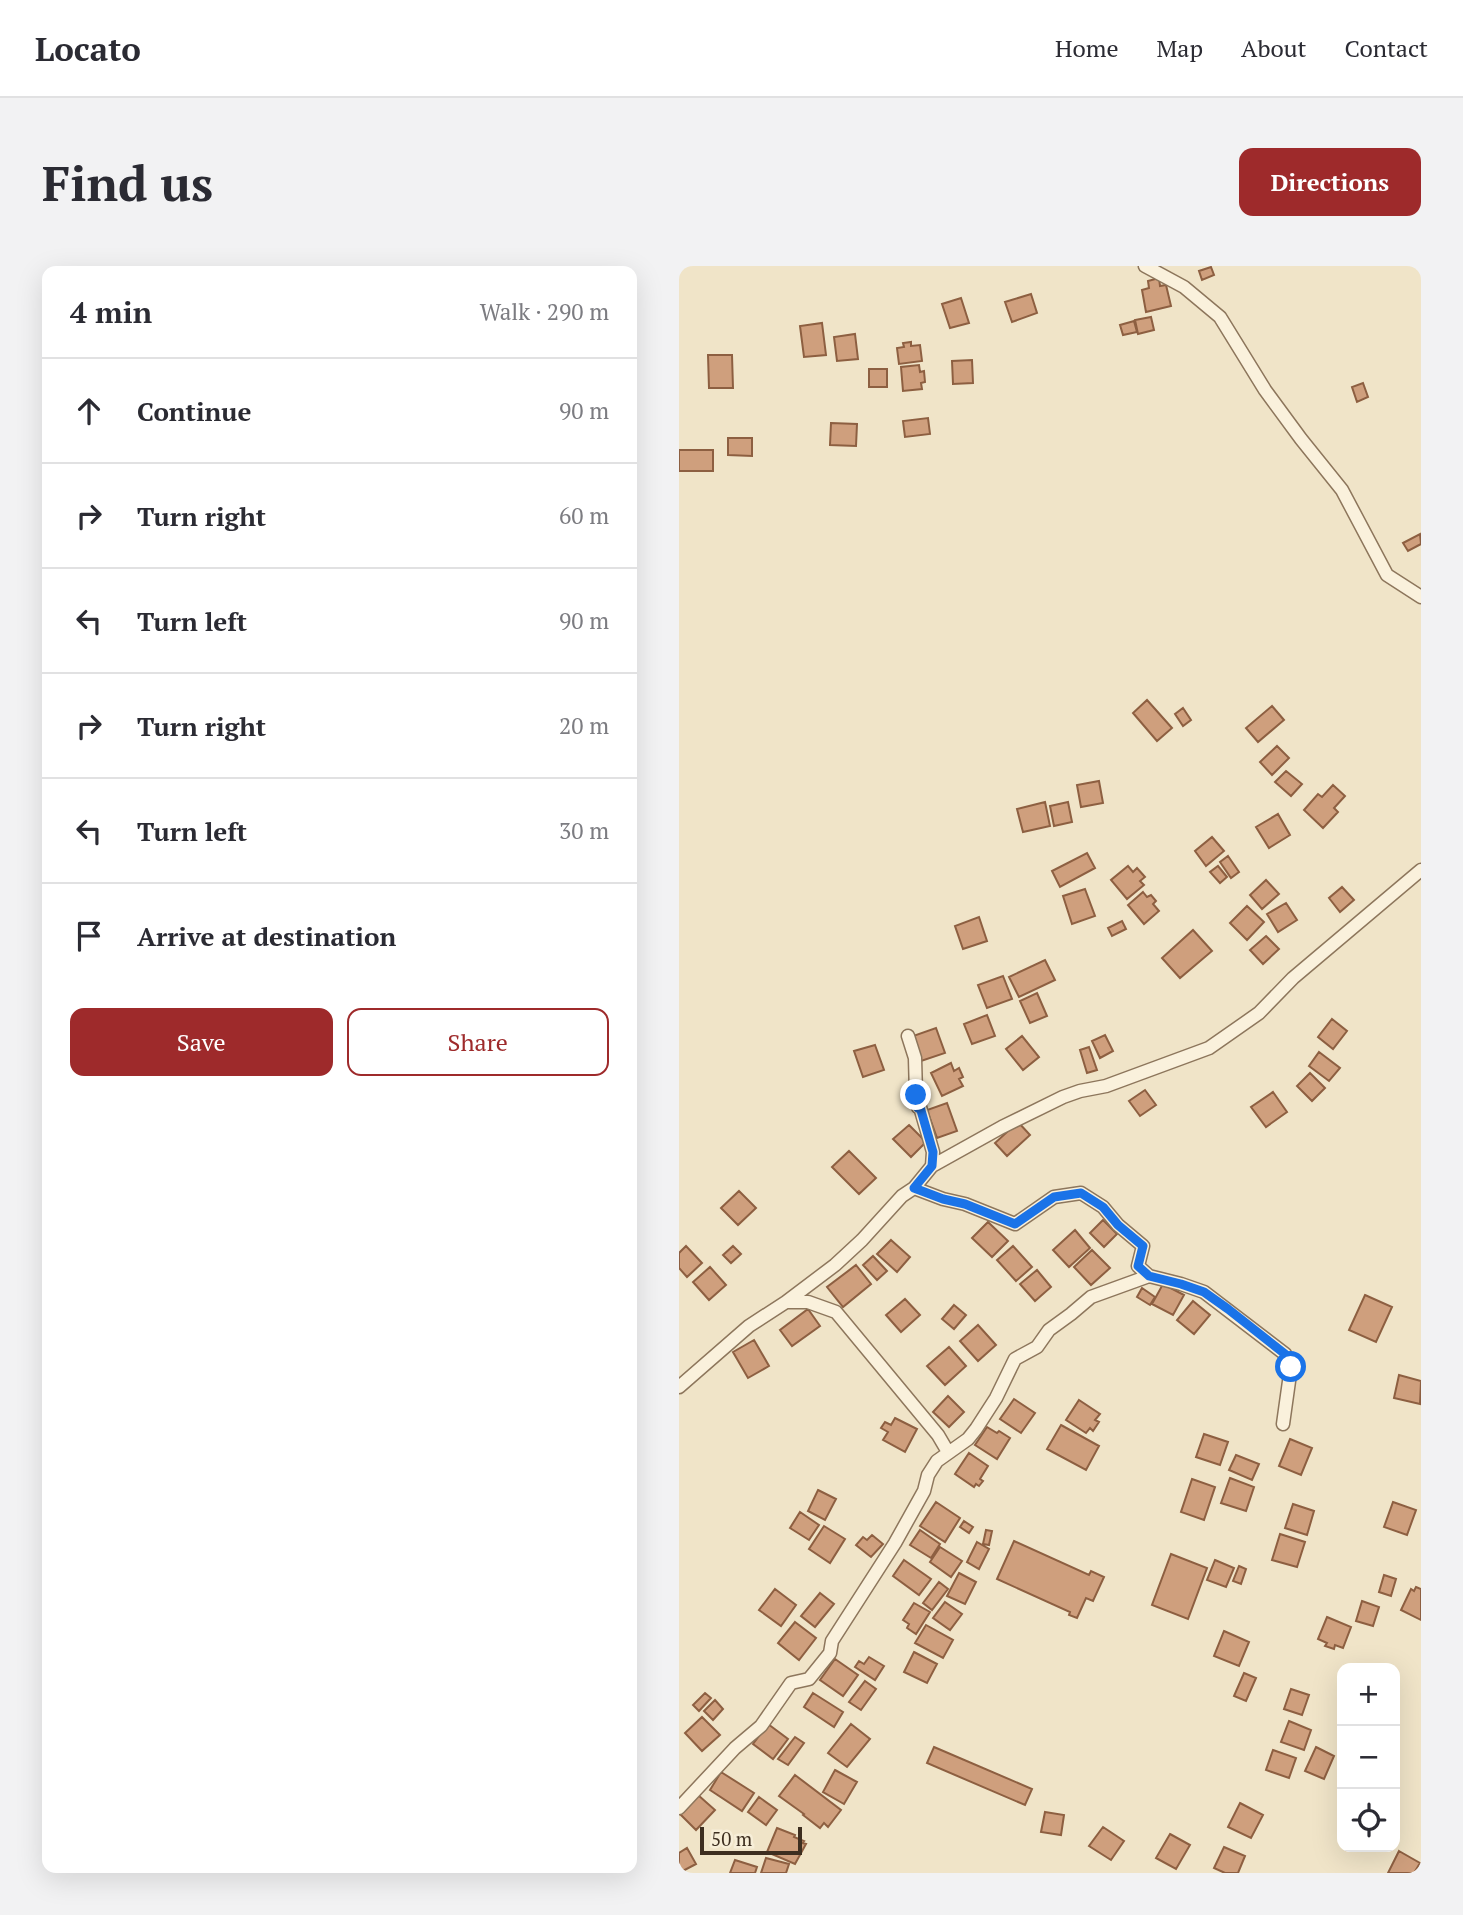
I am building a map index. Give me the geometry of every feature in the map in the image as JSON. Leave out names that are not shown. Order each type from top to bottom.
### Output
[{"type":"street","points":[[1145,266],[1184,287],[1220,317],[1265,390],[1342,490],[1387,575],[1421,597]]},
{"type":"street","points":[[679,1387],[749,1326],[835,1265],[902,1196],[914,1188],[932,1166],[1063,1097],[1106,1086],[1209,1048],[1259,1013],[1293,978],[1421,870]]},
{"type":"street","points":[[908,1036],[915,1058],[918,1108],[920,1107],[933,1152],[932,1166]]},
{"type":"street","points":[[914,1188],[1015,1224],[1054,1197],[1081,1193],[1103,1207],[1118,1225],[1143,1246],[1138,1266],[1149,1276],[1204,1292],[1285,1354],[1291,1367],[1283,1424]]},
{"type":"street","points":[[679,1808],[735,1748],[761,1726],[791,1683],[809,1679],[830,1653],[832,1641],[895,1543],[924,1491],[937,1461],[968,1439],[988,1412],[1015,1359],[1037,1347],[1049,1330],[1091,1297],[1149,1276]]},
{"type":"street","points":[[786,1302],[809,1302],[836,1312],[948,1452]]},
{"type":"building","points":[[1211,267],[1214,275],[1202,280],[1199,271]]},
{"type":"building","points":[[1159,278],[1160,286],[1166,285],[1171,306],[1146,312],[1142,290],[1149,288],[1148,281]]},
{"type":"building","points":[[1031,294],[1037,313],[1012,322],[1005,302]]},
{"type":"building","points":[[961,298],[969,323],[950,328],[942,304]]},
{"type":"building","points":[[1151,317],[1154,330],[1138,334],[1135,320]]},
{"type":"building","points":[[1134,321],[1137,332],[1123,335],[1120,325]]},
{"type":"building","points":[[822,323],[826,355],[804,357],[800,326]]},
{"type":"building","points":[[855,334],[858,359],[837,361],[834,337]]},
{"type":"building","points":[[911,342],[911,346],[920,345],[922,361],[899,364],[897,348],[904,347],[903,343]]},
{"type":"building","points":[[708,355],[732,355],[733,388],[709,388]]},
{"type":"building","points":[[972,360],[973,383],[953,384],[952,361]]},
{"type":"building","points":[[919,365],[920,372],[924,371],[925,382],[921,383],[922,389],[903,391],[901,367]]},
{"type":"building","points":[[869,369],[887,369],[887,387],[869,387]]},
{"type":"building","points":[[1363,383],[1368,397],[1357,402],[1352,387]]},
{"type":"building","points":[[928,418],[930,434],[905,437],[903,421]]},
{"type":"building","points":[[831,423],[857,424],[856,446],[830,445]]},
{"type":"building","points":[[728,438],[752,438],[752,456],[728,455]]},
{"type":"building","points":[[679,450],[713,450],[713,471],[679,471]]},
{"type":"building","points":[[1420,534],[1421,544],[1408,551],[1403,543]]},
{"type":"building","points":[[1147,700],[1172,728],[1157,741],[1133,713]]},
{"type":"building","points":[[1272,706],[1284,720],[1258,742],[1246,728]]},
{"type":"building","points":[[1183,708],[1191,720],[1183,726],[1175,714]]},
{"type":"building","points":[[1277,746],[1289,758],[1272,775],[1260,762]]},
{"type":"building","points":[[1286,771],[1302,784],[1291,796],[1275,782]]},
{"type":"building","points":[[1099,781],[1103,803],[1081,807],[1077,785]]},
{"type":"building","points":[[1333,785],[1345,796],[1334,808],[1338,812],[1323,828],[1304,810],[1318,794],[1322,797]]},
{"type":"building","points":[[1045,802],[1050,826],[1023,832],[1017,809]]},
{"type":"building","points":[[1068,802],[1072,822],[1054,826],[1050,806]]},
{"type":"building","points":[[1278,814],[1290,835],[1269,848],[1256,827]]},
{"type":"building","points":[[1212,837],[1224,851],[1206,866],[1195,851]]},
{"type":"building","points":[[1087,853],[1095,868],[1060,887],[1052,871]]},
{"type":"building","points":[[1228,856],[1239,872],[1231,878],[1220,862]]},
{"type":"building","points":[[1128,866],[1133,872],[1137,868],[1145,877],[1140,881],[1144,885],[1127,899],[1111,880]]},
{"type":"building","points":[[1218,866],[1227,877],[1220,883],[1210,872]]},
{"type":"building","points":[[1266,880],[1279,894],[1262,909],[1250,895]]},
{"type":"building","points":[[1342,887],[1354,900],[1340,912],[1329,898]]},
{"type":"building","points":[[1085,889],[1095,916],[1072,924],[1063,896]]},
{"type":"building","points":[[1143,892],[1147,897],[1151,895],[1156,901],[1153,904],[1159,911],[1144,924],[1128,905]]},
{"type":"building","points":[[1286,903],[1297,920],[1278,932],[1267,914]]},
{"type":"building","points":[[1247,906],[1264,922],[1247,940],[1230,923]]},
{"type":"building","points":[[979,917],[987,941],[963,949],[955,926]]},
{"type":"building","points":[[1122,921],[1126,929],[1112,936],[1108,928]]},
{"type":"building","points":[[1193,930],[1212,951],[1180,978],[1162,958]]},
{"type":"building","points":[[1266,936],[1279,949],[1263,964],[1250,950]]},
{"type":"building","points":[[1045,960],[1055,980],[1019,997],[1009,977]]},
{"type":"building","points":[[1003,976],[1012,999],[987,1008],[978,985]]},
{"type":"building","points":[[1037,993],[1047,1016],[1030,1023],[1020,1001]]},
{"type":"building","points":[[987,1015],[995,1036],[972,1044],[964,1024]]},
{"type":"building","points":[[1332,1019],[1347,1031],[1333,1049],[1318,1037]]},
{"type":"building","points":[[936,1028],[945,1053],[921,1061],[913,1036]]},
{"type":"building","points":[[1105,1035],[1113,1051],[1100,1058],[1092,1041]]},
{"type":"building","points":[[1022,1036],[1039,1057],[1023,1070],[1006,1049]]},
{"type":"building","points":[[875,1045],[884,1070],[863,1077],[854,1051]]},
{"type":"building","points":[[1089,1047],[1097,1070],[1087,1073],[1080,1050]]},
{"type":"building","points":[[1319,1052],[1340,1068],[1329,1081],[1309,1066]]},
{"type":"building","points":[[951,1063],[954,1071],[959,1068],[963,1077],[959,1079],[963,1086],[942,1096],[931,1073]]},
{"type":"building","points":[[1310,1073],[1325,1088],[1312,1101],[1297,1086]]},
{"type":"building","points":[[1145,1090],[1156,1105],[1140,1116],[1129,1101]]},
{"type":"building","points":[[1273,1092],[1287,1112],[1266,1127],[1251,1107]]},
{"type":"building","points":[[947,1103],[957,1131],[937,1138],[927,1110]]},
{"type":"building","points":[[1018,1122],[1030,1135],[1007,1156],[995,1143]]},
{"type":"building","points":[[909,1125],[926,1142],[911,1157],[893,1139]]},
{"type":"building","points":[[849,1151],[876,1178],[859,1194],[832,1167]]},
{"type":"building","points":[[739,1191],[756,1208],[738,1225],[721,1208]]},
{"type":"building","points":[[1103,1220],[1117,1234],[1104,1247],[1090,1233]]},
{"type":"building","points":[[988,1222],[1008,1241],[992,1257],[972,1238]]},
{"type":"building","points":[[1075,1230],[1090,1248],[1069,1267],[1053,1250]]},
{"type":"building","points":[[891,1240],[910,1257],[897,1272],[877,1254]]},
{"type":"building","points":[[686,1246],[702,1263],[687,1277],[679,1268],[679,1253]]},
{"type":"building","points":[[733,1246],[741,1254],[731,1263],[723,1255]]},
{"type":"building","points":[[1013,1246],[1032,1267],[1016,1281],[997,1260]]},
{"type":"building","points":[[1092,1250],[1110,1268],[1091,1285],[1074,1267]]},
{"type":"building","points":[[873,1256],[887,1271],[877,1280],[863,1265]]},
{"type":"building","points":[[856,1265],[871,1284],[843,1307],[827,1287]]},
{"type":"building","points":[[710,1267],[726,1285],[709,1300],[693,1282]]},
{"type":"building","points":[[1037,1270],[1051,1287],[1035,1301],[1020,1284]]},
{"type":"building","points":[[1163,1284],[1184,1295],[1173,1315],[1152,1304]]},
{"type":"building","points":[[1142,1288],[1155,1297],[1150,1305],[1137,1297]]},
{"type":"building","points":[[1365,1295],[1392,1307],[1376,1342],[1349,1330]]},
{"type":"building","points":[[905,1299],[920,1315],[901,1332],[886,1315]]},
{"type":"building","points":[[1193,1301],[1210,1315],[1194,1334],[1177,1320]]},
{"type":"building","points":[[954,1305],[966,1315],[954,1329],[942,1319]]},
{"type":"building","points":[[808,1309],[820,1326],[792,1346],[780,1330]]},
{"type":"building","points":[[978,1325],[996,1345],[978,1361],[960,1341]]},
{"type":"building","points":[[754,1340],[769,1366],[748,1378],[733,1352]]},
{"type":"building","points":[[949,1347],[966,1366],[945,1385],[927,1366]]},
{"type":"building","points":[[1399,1375],[1421,1381],[1420,1404],[1394,1398]]},
{"type":"building","points":[[948,1396],[964,1412],[949,1427],[933,1412]]},
{"type":"building","points":[[1014,1399],[1035,1413],[1021,1433],[1000,1419]]},
{"type":"building","points":[[1079,1400],[1100,1414],[1095,1420],[1099,1422],[1093,1431],[1090,1428],[1086,1433],[1066,1420]]},
{"type":"building","points":[[895,1418],[917,1429],[905,1452],[883,1440],[888,1432],[881,1428],[885,1422],[891,1425]]},
{"type":"building","points":[[1061,1425],[1099,1446],[1086,1470],[1047,1449]]},
{"type":"building","points":[[987,1427],[1010,1438],[997,1459],[975,1445]]},
{"type":"building","points":[[1204,1434],[1228,1442],[1220,1465],[1196,1457]]},
{"type":"building","points":[[1290,1439],[1312,1448],[1301,1475],[1279,1466]]},
{"type":"building","points":[[969,1453],[988,1466],[979,1486],[976,1484],[974,1487],[955,1474]]},
{"type":"building","points":[[1236,1455],[1259,1464],[1252,1480],[1229,1470]]},
{"type":"building","points":[[1230,1478],[1254,1487],[1246,1511],[1221,1503]]},
{"type":"building","points":[[1192,1479],[1215,1487],[1204,1520],[1181,1512]]},
{"type":"building","points":[[818,1490],[836,1499],[825,1520],[808,1511]]},
{"type":"building","points":[[936,1502],[960,1518],[945,1542],[920,1526]]},
{"type":"building","points":[[1393,1502],[1416,1510],[1407,1535],[1384,1527]]},
{"type":"building","points":[[1293,1504],[1314,1511],[1307,1535],[1285,1528]]},
{"type":"building","points":[[800,1512],[819,1525],[809,1540],[790,1528]]},
{"type":"building","points":[[964,1521],[973,1527],[969,1533],[960,1527]]},
{"type":"building","points":[[824,1526],[845,1539],[830,1563],[809,1549]]},
{"type":"building","points":[[920,1530],[940,1544],[931,1558],[910,1545]]},
{"type":"building","points":[[986,1530],[992,1531],[989,1545],[983,1544]]},
{"type":"building","points":[[1280,1534],[1305,1542],[1297,1567],[1272,1560]]},
{"type":"building","points":[[872,1535],[883,1544],[871,1557],[856,1545],[863,1537],[867,1540]]},
{"type":"building","points":[[1014,1541],[1089,1575],[1091,1571],[1104,1577],[1093,1601],[1086,1598],[1077,1618],[1069,1615],[1070,1612],[997,1579]]},
{"type":"building","points":[[977,1542],[989,1549],[979,1569],[967,1562]]},
{"type":"building","points":[[940,1547],[962,1561],[951,1577],[930,1562]]},
{"type":"building","points":[[1171,1554],[1207,1568],[1188,1619],[1152,1605]]},
{"type":"building","points":[[904,1560],[931,1579],[919,1595],[893,1576]]},
{"type":"building","points":[[1215,1560],[1234,1568],[1226,1587],[1207,1580]]},
{"type":"building","points":[[1239,1566],[1246,1569],[1241,1584],[1233,1581]]},
{"type":"building","points":[[959,1573],[976,1582],[965,1604],[947,1596]]},
{"type":"building","points":[[1384,1575],[1396,1579],[1391,1596],[1379,1592]]},
{"type":"building","points":[[939,1582],[948,1589],[932,1610],[923,1603]]},
{"type":"building","points":[[1416,1587],[1421,1589],[1421,1620],[1401,1610],[1411,1589],[1414,1591]]},
{"type":"building","points":[[775,1589],[796,1605],[781,1626],[759,1610]]},
{"type":"building","points":[[820,1593],[834,1604],[815,1627],[801,1616]]},
{"type":"building","points":[[1362,1601],[1379,1607],[1373,1626],[1356,1621]]},
{"type":"building","points":[[945,1602],[962,1614],[950,1630],[933,1618]]},
{"type":"building","points":[[914,1603],[930,1612],[916,1634],[907,1628],[909,1624],[903,1620]]},
{"type":"building","points":[[1327,1617],[1351,1627],[1343,1648],[1325,1646],[1327,1643],[1318,1639]]},
{"type":"building","points":[[795,1622],[816,1638],[799,1660],[778,1643]]},
{"type":"building","points":[[926,1625],[953,1640],[943,1658],[915,1643]]},
{"type":"building","points":[[1224,1631],[1249,1642],[1239,1666],[1214,1656]]},
{"type":"building","points":[[914,1652],[937,1664],[927,1683],[904,1672]]},
{"type":"building","points":[[869,1657],[884,1666],[875,1680],[855,1667],[859,1661],[864,1664]]},
{"type":"building","points":[[835,1659],[858,1675],[843,1696],[820,1680]]},
{"type":"building","points":[[1244,1673],[1256,1678],[1246,1701],[1234,1696]]},
{"type":"building","points":[[865,1681],[876,1689],[861,1710],[849,1702]]},
{"type":"building","points":[[1291,1689],[1309,1695],[1302,1715],[1284,1709]]},
{"type":"building","points":[[705,1693],[711,1698],[699,1711],[693,1705]]},
{"type":"building","points":[[813,1693],[843,1712],[834,1727],[804,1707]]},
{"type":"building","points":[[715,1700],[723,1709],[713,1720],[704,1711]]},
{"type":"building","points":[[702,1717],[720,1735],[702,1751],[685,1733]]},
{"type":"building","points":[[1289,1721],[1311,1730],[1304,1750],[1281,1742]]},
{"type":"building","points":[[768,1724],[788,1739],[773,1759],[753,1744]]},
{"type":"building","points":[[851,1724],[870,1739],[847,1767],[828,1753]]},
{"type":"building","points":[[795,1737],[804,1743],[788,1765],[778,1759]]},
{"type":"building","points":[[934,1747],[1032,1789],[1025,1805],[927,1763]]},
{"type":"building","points":[[1316,1747],[1334,1756],[1324,1779],[1305,1771]]},
{"type":"building","points":[[1273,1750],[1296,1758],[1289,1778],[1266,1770]]},
{"type":"building","points":[[835,1770],[857,1782],[844,1804],[823,1792]]},
{"type":"building","points":[[721,1772],[754,1793],[742,1811],[710,1790]]},
{"type":"building","points":[[795,1775],[841,1810],[828,1827],[824,1823],[820,1828],[779,1796]]},
{"type":"building","points":[[698,1795],[715,1810],[696,1830],[680,1814]]},
{"type":"building","points":[[759,1797],[777,1810],[766,1825],[748,1812]]},
{"type":"building","points":[[1240,1803],[1263,1815],[1251,1838],[1228,1827]]},
{"type":"building","points":[[1045,1812],[1064,1815],[1061,1835],[1041,1832]]},
{"type":"building","points":[[1103,1827],[1124,1841],[1111,1860],[1089,1846]]},
{"type":"building","points":[[777,1828],[795,1835],[794,1837],[806,1844],[795,1864],[767,1852]]},
{"type":"building","points":[[1170,1834],[1190,1845],[1176,1869],[1156,1858]]},
{"type":"building","points":[[1224,1847],[1245,1856],[1238,1873],[1225,1873],[1214,1868]]},
{"type":"building","points":[[687,1848],[696,1864],[679,1873],[679,1853]]},
{"type":"building","points":[[1398,1852],[1420,1863],[1414,1873],[1388,1873]]},
{"type":"building","points":[[766,1858],[789,1864],[786,1873],[761,1873]]},
{"type":"building","points":[[735,1860],[757,1867],[755,1873],[730,1873]]},
{"type":"route","points":[[916,1095],[933,1152],[932,1166],[914,1188],[1015,1224],[1054,1197],[1081,1193],[1103,1207],[1118,1225],[1143,1246],[1138,1266],[1149,1276],[1204,1292],[1285,1354],[1291,1367]]}]
